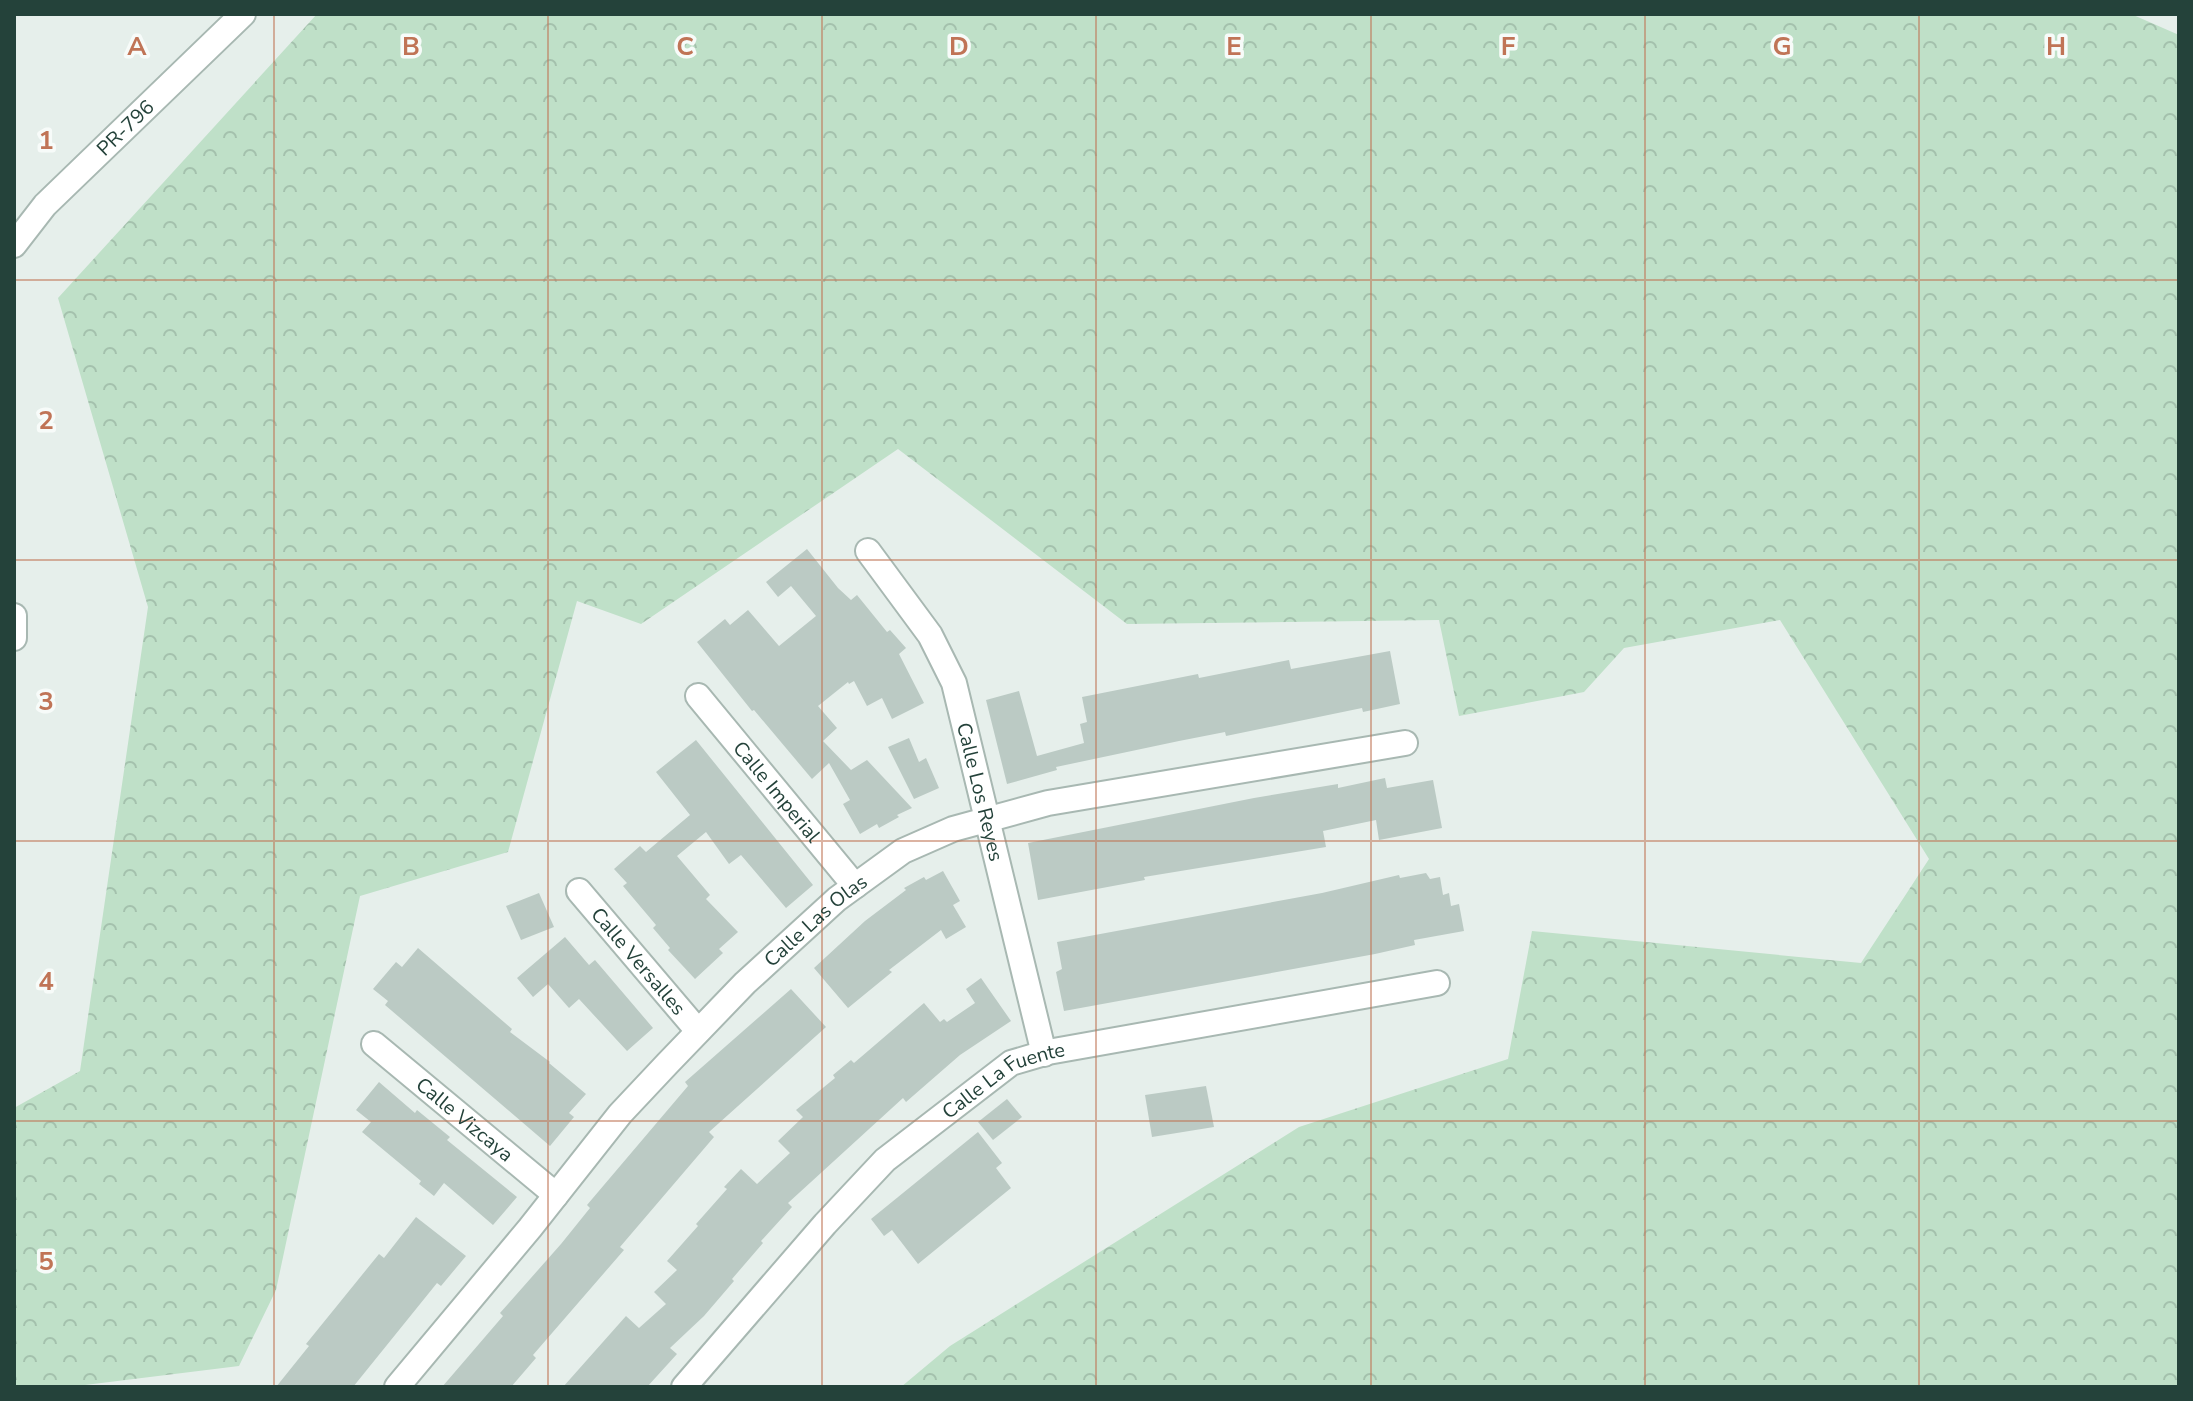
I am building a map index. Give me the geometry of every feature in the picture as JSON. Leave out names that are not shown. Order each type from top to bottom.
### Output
[{"type":"street","name":"PR-796","points":[[14,245],[45,205],[243,14]]},
{"type":"street","name":"Calle Los Reyes","points":[[868,551],[930,635],[954,683],[1044,1054]]},
{"type":"street","points":[[14,616],[14,638]]},
{"type":"street","name":"Calle Imperial","points":[[698,696],[855,886]]},
{"type":"street","name":"Calle Las Olas","points":[[397,1387],[620,1114],[698,1031],[745,983],[837,899],[903,851],[953,829],[1048,803],[1405,743]]},
{"type":"street","name":"Calle Versalles","points":[[579,891],[698,1031]]},
{"type":"street","name":"Calle La Fuente","points":[[684,1387],[825,1224],[885,1160],[1011,1063],[1044,1054],[1437,983]]},
{"type":"street","name":"Calle Vizcaya","points":[[374,1044],[556,1195]]},
{"type":"green space","points":[[317,14],[2131,14],[2179,35],[2179,1387],[901,1387],[950,1346],[1299,1127],[1508,1059],[1532,931],[1861,963],[1929,859],[1780,620],[1624,648],[1584,692],[1459,716],[1439,620],[1127,624],[898,449],[641,624],[577,601],[508,852],[360,896],[276,1290],[239,1366],[69,1387],[14,1387],[14,1108],[80,1071],[148,607],[58,298]]},
{"type":"building","points":[[807,549],[838,588],[851,600],[857,595],[887,632],[890,630],[906,648],[899,654],[924,703],[892,719],[882,698],[867,706],[854,681],[848,682],[818,706],[837,728],[823,741],[851,770],[867,760],[912,808],[879,828],[877,824],[860,834],[843,804],[850,800],[829,763],[812,779],[697,642],[725,619],[730,625],[748,610],[779,646],[816,616],[791,586],[778,597],[766,582]]},
{"type":"building","points":[[1390,651],[1400,704],[1363,712],[1362,708],[1226,736],[1225,732],[1179,741],[1056,767],[1057,770],[1007,784],[986,700],[1019,691],[1037,756],[1084,743],[1080,724],[1087,722],[1082,697],[1289,660],[1291,669]]},
{"type":"building","points":[[909,738],[919,762],[926,758],[939,788],[914,799],[888,747]]},
{"type":"building","points":[[696,740],[813,885],[786,908],[741,855],[729,864],[706,832],[677,856],[710,895],[706,899],[738,932],[719,949],[723,953],[695,979],[668,950],[670,948],[653,928],[656,925],[623,886],[627,883],[614,869],[640,846],[646,852],[690,815],[656,772]]},
{"type":"building","points":[[1385,778],[1387,788],[1433,780],[1442,828],[1379,840],[1376,820],[1323,831],[1326,847],[1144,877],[1145,880],[1038,900],[1028,843],[1254,798],[1338,784],[1338,788]]},
{"type":"building","points":[[943,871],[960,901],[953,905],[966,927],[946,939],[941,930],[889,970],[892,972],[848,1008],[814,968],[865,921],[906,890],[904,888]]},
{"type":"building","points":[[1426,873],[1430,879],[1440,877],[1443,895],[1449,893],[1451,906],[1459,904],[1464,931],[1414,940],[1415,945],[1375,954],[1064,1011],[1056,972],[1062,969],[1057,942],[1322,893],[1399,875],[1400,878]]},
{"type":"building","points":[[539,893],[554,927],[521,940],[506,906]]},
{"type":"building","points":[[565,937],[589,965],[595,960],[653,1028],[627,1051],[579,999],[569,1008],[548,984],[533,997],[517,978]]},
{"type":"building","points":[[418,948],[512,1029],[510,1032],[586,1094],[569,1113],[574,1117],[550,1146],[385,1005],[388,1001],[373,989],[396,962],[402,967]]},
{"type":"building","points":[[981,978],[1011,1021],[960,1055],[906,1102],[903,1098],[788,1203],[792,1207],[761,1241],[763,1243],[704,1316],[670,1348],[677,1354],[647,1387],[563,1387],[626,1316],[639,1328],[666,1304],[654,1292],[677,1270],[667,1261],[741,1169],[757,1184],[790,1153],[778,1141],[803,1117],[796,1110],[835,1078],[833,1075],[851,1060],[854,1063],[924,1003],[940,1022],[944,1019],[947,1022],[975,1003],[966,989]]},
{"type":"building","points":[[791,989],[826,1027],[709,1132],[714,1137],[620,1247],[624,1250],[533,1355],[536,1358],[511,1387],[442,1387],[503,1316],[500,1313],[590,1208],[587,1205],[688,1086],[685,1082]]},
{"type":"building","points":[[379,1082],[415,1113],[417,1110],[450,1137],[447,1140],[517,1197],[493,1225],[444,1183],[434,1196],[419,1184],[421,1181],[362,1132],[371,1122],[356,1110]]},
{"type":"building","points":[[1206,1086],[1214,1127],[1152,1137],[1145,1095]]},
{"type":"building","points":[[1007,1099],[1022,1117],[993,1140],[978,1122]]},
{"type":"building","points":[[978,1132],[1002,1163],[996,1168],[1011,1188],[918,1264],[892,1230],[884,1236],[871,1219]]},
{"type":"building","points":[[416,1217],[466,1256],[441,1286],[437,1283],[353,1387],[276,1387],[309,1346],[306,1344],[379,1254],[384,1258]]}]
